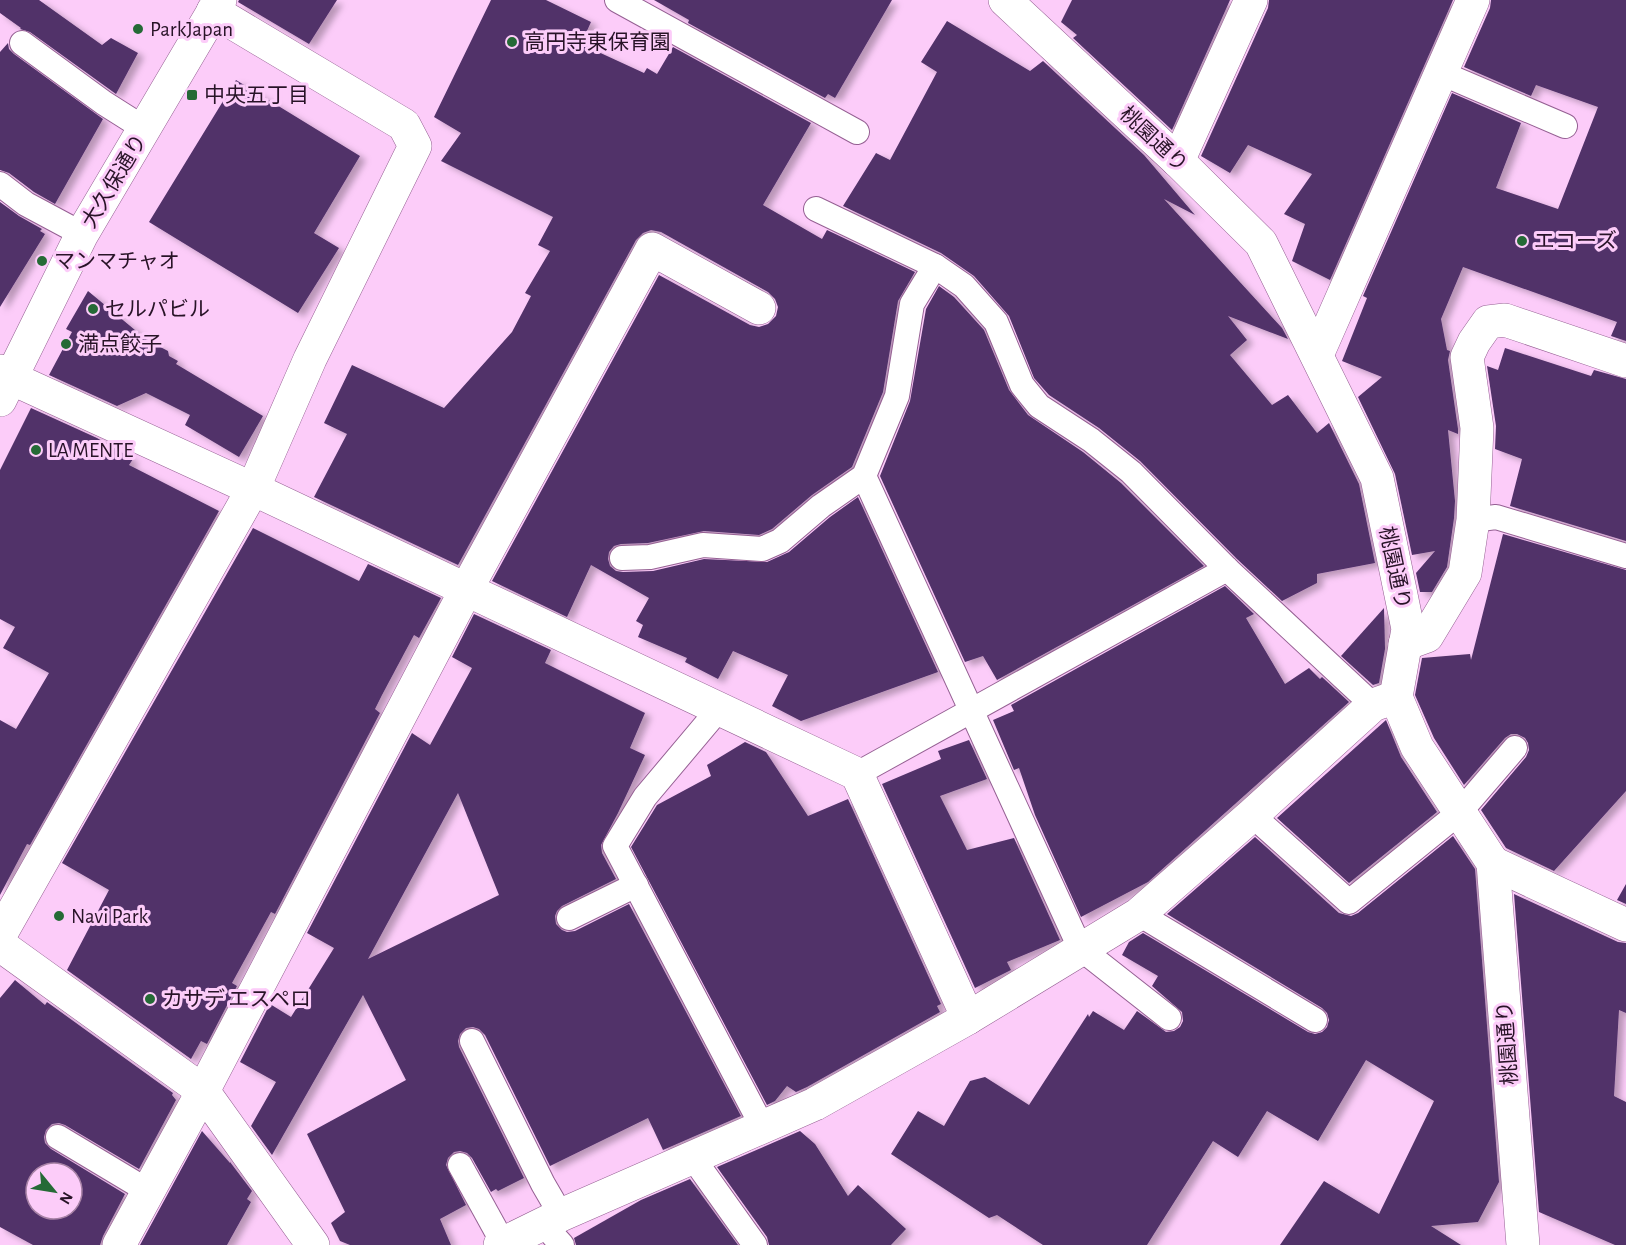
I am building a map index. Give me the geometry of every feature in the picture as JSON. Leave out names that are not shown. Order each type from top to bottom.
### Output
[{"type":"street","name":"桃園通り","points":[[1005,0],[1178,161],[1261,243],[1377,478],[1408,629],[1405,644],[1384,701],[1493,862],[1529,1242]]},
{"type":"street","points":[[1178,161],[1251,0]]},
{"type":"street","points":[[1317,355],[1473,0]]},
{"type":"street","points":[[0,935],[253,489],[310,359],[415,146],[404,125],[217,5]]},
{"type":"street","name":"大久保通り","points":[[4,383],[82,234],[217,5]]},
{"type":"street","points":[[119,1245],[203,1091],[466,590],[652,249],[759,308]]},
{"type":"street","points":[[1405,644],[1427,636],[1465,573],[1473,520],[1477,429],[1467,357],[1488,322],[1505,320],[1626,361]]},
{"type":"street","points":[[4,383],[253,489],[857,774],[968,1018]]},
{"type":"street","points":[[502,1244],[555,1228],[693,1158],[815,1104],[968,1018],[1139,914],[1384,701]]},
{"type":"street","points":[[1493,862],[1626,925]]},
{"type":"street","points":[[0,945],[203,1091],[313,1245]]},
{"type":"lane","points":[[617,0],[857,132]]},
{"type":"lane","points":[[22,43],[145,129]]},
{"type":"lane","points":[[1441,73],[1565,126]]},
{"type":"lane","points":[[0,184],[26,204],[82,234]]},
{"type":"lane","points":[[816,209],[935,266],[964,286],[996,322],[1022,385],[1039,406],[1091,440],[1131,472],[1227,569],[1384,701]]},
{"type":"lane","points":[[622,558],[650,557],[704,545],[762,549],[780,541],[821,506],[864,476],[897,396],[912,304],[935,266]]},
{"type":"lane","points":[[864,476],[1080,948],[1170,1018]]},
{"type":"lane","points":[[1473,520],[1496,518],[1626,556]]},
{"type":"lane","points":[[857,774],[1227,569]]},
{"type":"lane","points":[[719,709],[645,797],[615,846],[762,1126]]},
{"type":"lane","points":[[1252,815],[1349,902],[1460,812],[1515,748]]},
{"type":"lane","points":[[569,918],[636,885]]},
{"type":"lane","points":[[1139,914],[1315,1020]]},
{"type":"lane","points":[[472,1041],[543,1184],[555,1228]]},
{"type":"lane","points":[[58,1137],[148,1191]]},
{"type":"lane","points":[[693,1158],[755,1245]]},
{"type":"lane","points":[[460,1165],[502,1244]]},
{"type":"building","points":[[0,0],[39,0],[102,45],[111,38],[138,53],[116,94],[0,13]]},
{"type":"building","points":[[239,0],[337,0],[309,44],[238,2]]},
{"type":"building","points":[[491,0],[546,0],[591,22],[581,44],[644,73],[647,68],[657,74],[673,47],[811,123],[763,205],[822,239],[827,230],[915,272],[898,301],[883,392],[852,467],[812,495],[772,529],[759,535],[704,531],[648,543],[621,544],[614,546],[609,552],[610,566],[616,571],[623,572],[653,571],[704,559],[767,562],[789,552],[830,517],[858,497],[938,672],[801,721],[772,706],[788,675],[733,651],[718,679],[685,662],[687,658],[638,637],[643,625],[636,621],[649,598],[591,565],[567,617],[492,581],[659,275],[750,325],[759,327],[768,324],[776,316],[778,307],[775,299],[768,292],[661,232],[651,230],[643,233],[636,240],[458,565],[314,497],[347,434],[324,423],[352,365],[444,408],[512,332],[531,296],[525,293],[550,251],[538,245],[553,217],[441,161],[461,133],[434,117]]},
{"type":"building","points":[[654,0],[892,0],[835,98],[828,94],[825,98],[688,23],[689,20]]},
{"type":"building","points":[[1072,0],[1230,0],[1172,130],[1073,38],[1077,35],[1061,22]]},
{"type":"building","points":[[1269,0],[1453,0],[1330,280],[1292,261],[1305,224],[1284,214],[1312,174],[1248,145],[1230,173],[1201,156],[1268,8]]},
{"type":"building","points":[[1491,0],[1626,0],[1626,341],[1611,336],[1617,322],[1463,267],[1441,319],[1447,350],[1450,351],[1448,360],[1458,429],[1458,434],[1448,430],[1455,501],[1454,518],[1447,567],[1432,592],[1420,592],[1416,573],[1435,551],[1412,555],[1395,474],[1358,397],[1382,377],[1342,361],[1367,298],[1363,296],[1452,93],[1521,123],[1496,188],[1558,209],[1598,107],[1536,85],[1531,96],[1464,67],[1490,8]]},
{"type":"building","points":[[947,21],[1030,71],[1043,61],[1144,155],[1195,215],[1164,199],[1282,328],[1288,339],[1228,316],[1247,340],[1230,355],[1272,405],[1288,395],[1317,433],[1329,423],[1359,484],[1375,563],[1317,574],[1317,583],[1282,601],[1140,461],[1099,428],[1049,395],[1034,378],[1009,316],[974,276],[941,253],[843,206],[876,153],[890,160],[937,72],[921,62]]},
{"type":"building","points":[[8,43],[9,49],[14,54],[103,119],[55,204],[9,173],[0,170],[0,52]]},
{"type":"building","points":[[236,80],[360,156],[314,233],[339,248],[298,313],[149,222]]},
{"type":"building","points":[[0,202],[42,229],[40,231],[45,234],[0,307]]},
{"type":"building","points":[[939,286],[954,297],[984,330],[1009,390],[1028,415],[1083,452],[1121,483],[1204,566],[997,680],[983,656],[965,662],[880,476],[910,401],[926,309]]},
{"type":"building","points":[[88,291],[147,340],[168,351],[169,356],[178,361],[176,364],[263,416],[239,457],[185,425],[190,415],[146,393],[117,406],[49,375],[72,332],[66,329]]},
{"type":"building","points":[[1505,348],[1591,376],[1594,370],[1626,379],[1626,541],[1510,506],[1522,459],[1495,449],[1496,426],[1487,366],[1498,370]]},
{"type":"building","points":[[31,408],[97,438],[133,459],[129,465],[219,511],[30,845],[27,844],[0,895],[0,720],[16,729],[49,673],[3,648],[15,627],[0,619],[0,470]]},
{"type":"building","points":[[253,528],[359,581],[368,564],[441,598],[419,638],[414,635],[382,695],[375,709],[380,713],[275,914],[271,912],[232,983],[237,986],[207,1044],[201,1041],[191,1059],[67,970],[109,890],[62,863]]},
{"type":"building","points":[[1503,534],[1626,570],[1626,791],[1554,871],[1506,848],[1481,810],[1526,757],[1529,750],[1525,738],[1511,734],[1505,738],[1464,785],[1434,738],[1415,695],[1422,658],[1470,654],[1471,660]]},
{"type":"building","points":[[1225,586],[1254,614],[1246,618],[1285,684],[1309,668],[1349,702],[1148,882],[1081,917],[1035,815],[1019,768],[1014,770],[993,720],[1014,711],[1011,705]]},
{"type":"building","points":[[1384,608],[1385,649],[1379,683],[1373,685],[1341,656]]},
{"type":"building","points":[[474,614],[551,650],[545,663],[645,713],[630,748],[645,755],[601,845],[602,853],[616,879],[562,906],[555,916],[556,924],[567,932],[575,931],[629,904],[741,1116],[663,1150],[648,1118],[550,1166],[485,1035],[479,1029],[466,1028],[460,1034],[459,1047],[524,1178],[498,1191],[496,1189],[491,1192],[472,1158],[467,1153],[454,1152],[448,1158],[446,1165],[466,1205],[440,1219],[451,1245],[350,1245],[340,1241],[331,1223],[345,1212],[307,1134],[406,1080],[363,995],[272,1155],[251,1126],[276,1082],[240,1062],[270,1004],[291,1017],[334,948],[307,933],[412,733],[430,745],[472,668],[452,657]],"holes":[[[458,793],[499,895],[368,959]]]},
{"type":"building","points":[[1386,720],[1401,757],[1437,812],[1349,883],[1277,818]]},
{"type":"building","points":[[969,740],[987,779],[940,796],[967,850],[1014,838],[1060,940],[1007,962],[1011,970],[975,988],[882,784],[941,759],[938,751]]},
{"type":"building","points":[[745,742],[766,752],[808,816],[848,799],[941,1004],[937,1006],[940,1012],[807,1087],[796,1092],[787,1086],[775,1101],[767,1105],[631,847],[657,805],[711,776],[707,765]]},
{"type":"building","points":[[1453,836],[1475,869],[1499,1182],[1478,1222],[1431,1226],[1461,1245],[1280,1245],[1324,1181],[1379,1214],[1434,1101],[1366,1060],[1318,1141],[1267,1111],[1238,1157],[1213,1141],[1147,1245],[1043,1245],[997,1215],[989,1218],[891,1154],[918,1111],[944,1126],[970,1081],[985,1077],[1029,1105],[1088,1014],[1089,1017],[1093,1011],[1124,1030],[1137,1011],[1166,1032],[1180,1027],[1183,1021],[1182,1012],[1152,986],[1158,976],[1122,955],[1129,942],[1143,933],[1308,1032],[1315,1034],[1322,1032],[1329,1020],[1322,1008],[1167,914],[1255,837],[1339,913],[1351,916],[1358,913]]},
{"type":"building","points":[[1626,884],[1626,904],[1617,900]]},
{"type":"building","points":[[1514,894],[1618,942],[1626,943],[1626,1013],[1619,1010],[1614,1096],[1626,1102],[1626,1245],[1615,1245],[1539,1212]]},
{"type":"building","points":[[15,980],[45,1005],[47,1002],[173,1093],[176,1100],[139,1169],[59,1123],[52,1124],[46,1130],[45,1143],[71,1161],[24,1161],[24,1221],[84,1221],[84,1169],[125,1194],[100,1245],[33,1245],[0,1227],[0,998]]},
{"type":"building","points":[[202,1131],[252,1191],[247,1199],[251,1202],[227,1245],[140,1245]]},
{"type":"building","points":[[800,1131],[815,1144],[848,1196],[858,1185],[906,1229],[891,1245],[769,1245],[767,1237],[717,1167]]},
{"type":"building","points":[[690,1179],[738,1245],[576,1245],[574,1238],[641,1200]]},
{"type":"place","name":"ParkJapan","points":[[138,29]]},
{"type":"place","name":"高円寺東保育園","points":[[512,42]]},
{"type":"place","name":"中央五丁目","points":[[192,95]]},
{"type":"place","name":"エコーズ","points":[[1522,241]]},
{"type":"place","name":"マンマチャオ","points":[[42,261]]},
{"type":"place","name":"セルパビル","points":[[93,309]]},
{"type":"place","name":"満点餃子","points":[[66,344]]},
{"type":"place","name":"LA MENTE","points":[[36,450]]},
{"type":"place","name":"Navi Park","points":[[59,916]]},
{"type":"place","name":"カサデ エスペロ","points":[[150,999]]}]
